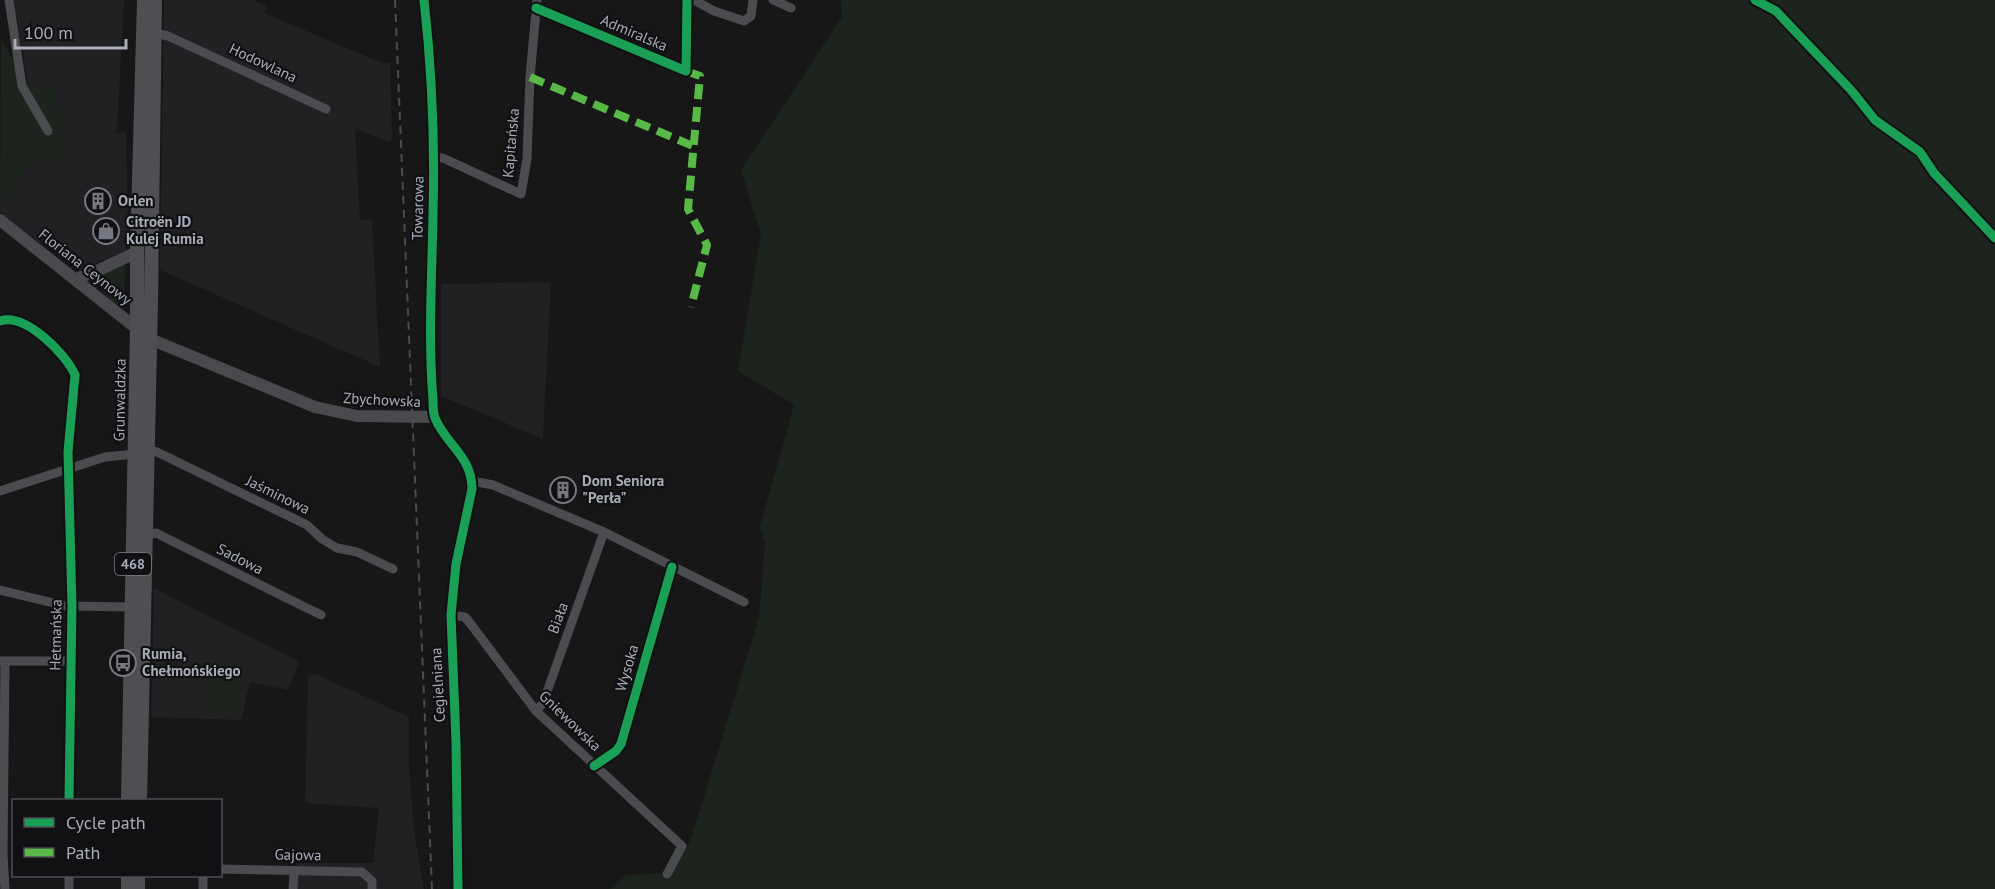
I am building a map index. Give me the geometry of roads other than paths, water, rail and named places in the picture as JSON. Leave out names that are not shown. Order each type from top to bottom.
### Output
[{"type":"main road","name":"Grunwaldzka","points":[[140,799],[146,535],[137,252],[144,0]]},
{"type":"main road","name":"Grunwaldzka","points":[[129,799],[132,607],[150,339],[154,0]]},
{"type":"street","points":[[9,0],[22,86],[48,131]]},
{"type":"street","name":"Towarowa","points":[[424,0],[432,95],[433,214],[429,307],[435,417]]},
{"type":"street","name":"Admiralska","points":[[537,4],[686,71],[687,0]]},
{"type":"street","points":[[694,0],[714,11],[744,21],[751,16],[753,0]]},
{"type":"street","points":[[773,0],[791,8]]},
{"type":"street","name":"Kapitańska","points":[[433,157],[443,158],[521,194],[527,159],[530,77],[537,4]]},
{"type":"street","name":"Hodowlana","points":[[154,33],[168,36],[326,109]]},
{"type":"street","name":"Floriana Ceynowy","points":[[0,220],[150,339]]},
{"type":"street","points":[[76,279],[137,252]]},
{"type":"street","points":[[95,294],[101,269]]},
{"type":"street","name":"Hetmańska","points":[[0,321],[12,320],[30,328],[60,351],[70,363],[75,375],[68,452],[72,606],[69,799]]},
{"type":"street","name":"Zbychowska","points":[[150,339],[324,409],[371,417],[435,417],[465,460],[472,481]]},
{"type":"street","points":[[0,491],[105,457],[142,452]]},
{"type":"street","name":"Jaśminowa","points":[[142,452],[157,452],[307,525],[322,540],[337,548],[357,552],[393,569]]},
{"type":"street","points":[[472,481],[493,485],[604,532],[744,602]]},
{"type":"street","name":"Cegielniana","points":[[458,889],[451,615],[456,564],[472,481]]},
{"type":"street","name":"Biała","points":[[536,711],[543,703],[604,532]]},
{"type":"street","name":"Sadowa","points":[[146,535],[156,533],[321,615]]},
{"type":"street","name":"Wysoka","points":[[594,766],[616,751],[621,744],[672,567]]},
{"type":"street","points":[[0,590],[72,606],[132,607]]},
{"type":"street","name":"Gniewowska","points":[[451,615],[465,617],[536,711],[682,846],[666,874]]},
{"type":"street","points":[[5,889],[2,856],[3,661],[70,661]]},
{"type":"street","name":"Gajowa","points":[[222,869],[362,872],[372,885]]},
{"type":"street","points":[[293,889],[294,871]]},
{"type":"railway","points":[[395,0],[432,889]]},
{"type":"place","name":"Orlen","points":[[98,201]]},
{"type":"place","name":"Citroën JD Kulej Rumia","points":[[106,231]]},
{"type":"place","name":"Dom Seniora \"Perła\"","points":[[563,490]]},
{"type":"place","name":"Rumia, Chełmońskiego","points":[[123,663]]}]
